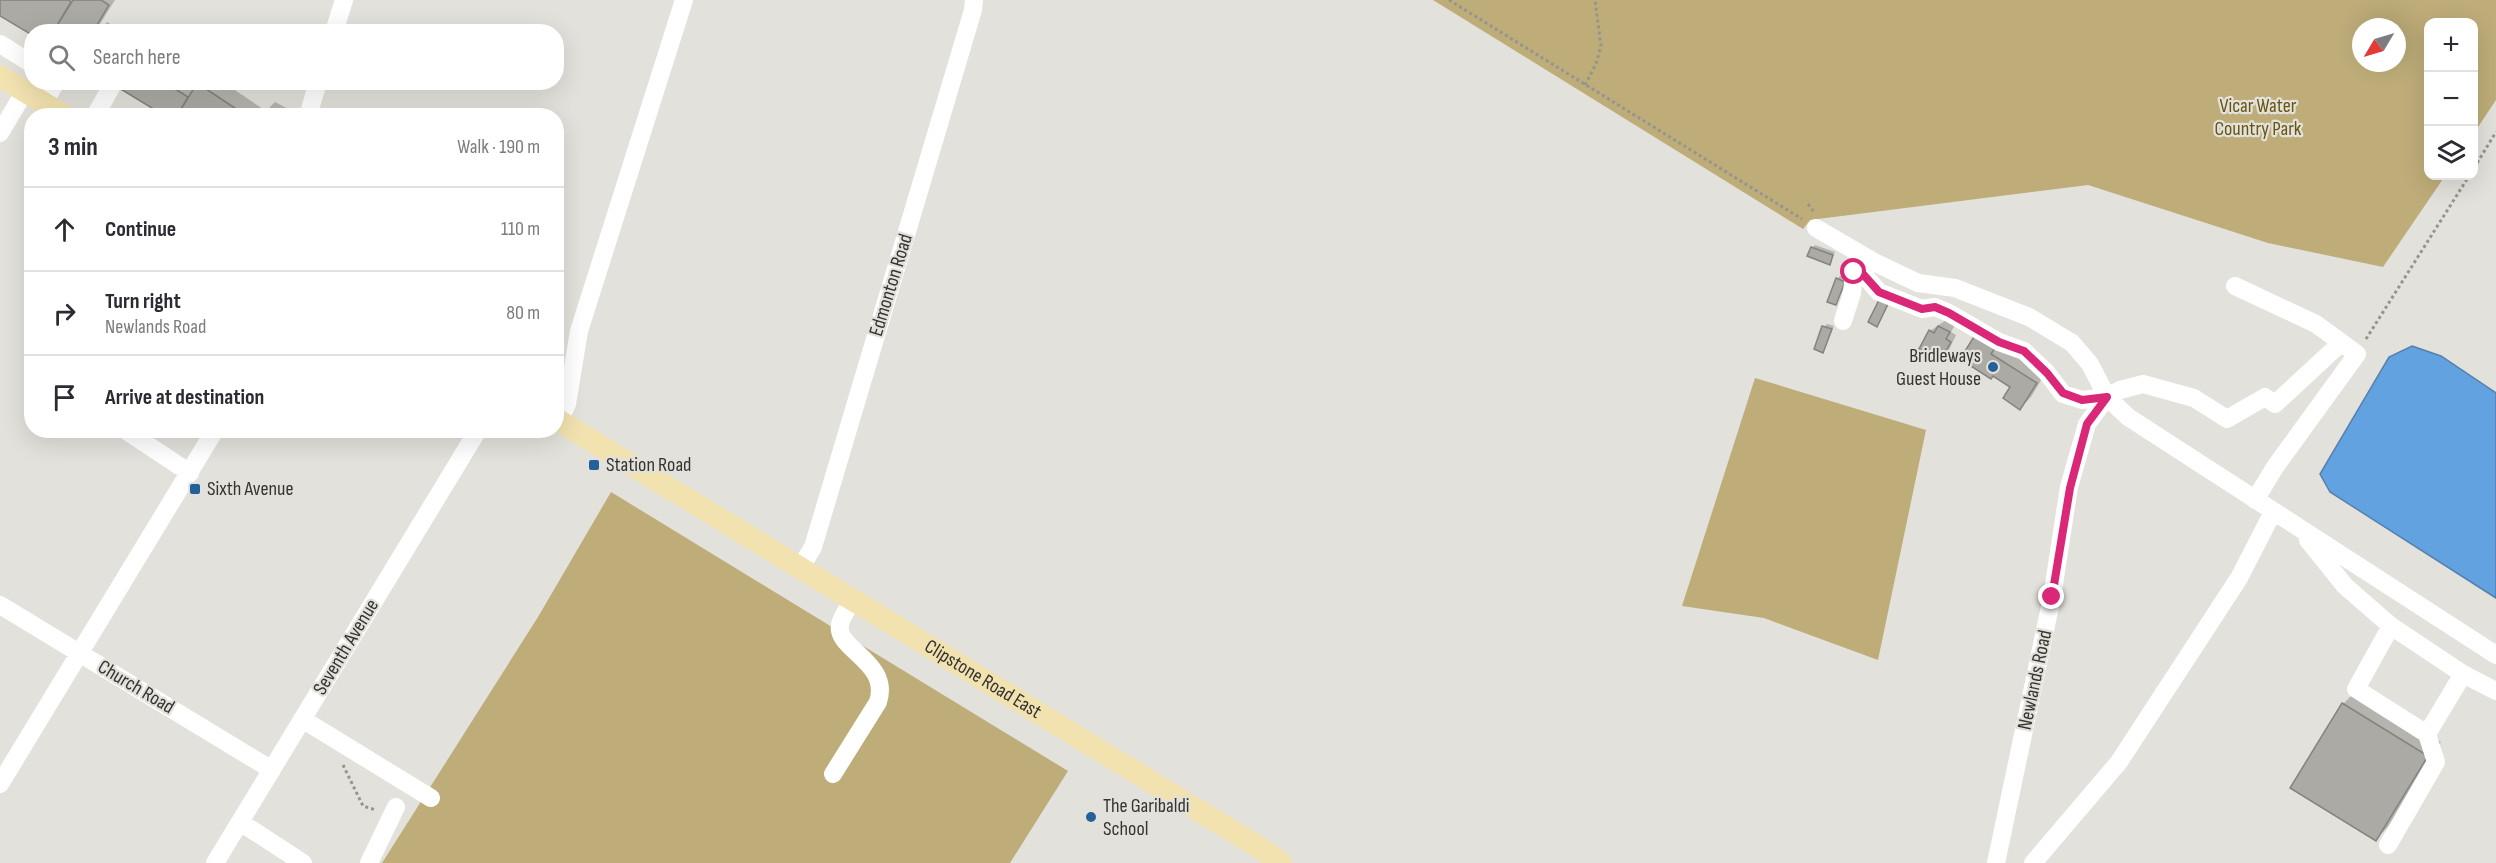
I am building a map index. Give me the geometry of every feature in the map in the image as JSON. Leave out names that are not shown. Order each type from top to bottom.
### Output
[{"type":"main road","points":[[0,76],[52,108]]},
{"type":"main road","name":"Clipstone Road East","points":[[564,424],[801,567],[1281,863]]},
{"type":"street","points":[[336,24],[344,0]]},
{"type":"street","points":[[564,409],[567,404],[579,331],[684,0]]},
{"type":"street","name":"Edmonton Road","points":[[801,567],[813,548],[973,10],[974,0]]},
{"type":"street","points":[[0,44],[24,58]]},
{"type":"street","points":[[24,108],[45,90]]},
{"type":"street","points":[[99,108],[110,90]]},
{"type":"street","points":[[310,108],[316,90]]},
{"type":"street","points":[[0,133],[24,108]]},
{"type":"street","points":[[1816,228],[1876,263],[1918,283],[1955,288],[2029,317],[2072,343],[2090,364],[2107,397],[2128,417],[2496,655]]},
{"type":"street","points":[[1843,321],[1852,293],[1854,272],[1862,273],[1879,292],[1922,309],[1935,307],[1999,342],[2024,351],[2047,373],[2063,393],[2082,400],[2107,397],[2120,390],[2143,384],[2193,398],[2227,419],[2265,397],[2275,404],[2341,344]]},
{"type":"street","points":[[2235,286],[2316,324],[2357,354],[2275,467],[2255,500]]},
{"type":"street","name":"Newlands Road","points":[[1996,863],[2052,597],[2070,488],[2087,424],[2107,397]]},
{"type":"street","points":[[137,438],[190,472]]},
{"type":"street","points":[[0,784],[210,438]]},
{"type":"street","name":"Seventh Avenue","points":[[215,863],[473,438]]},
{"type":"street","points":[[2032,863],[2120,762],[2239,578],[2273,512]]},
{"type":"street","points":[[2300,528],[2345,586],[2391,626],[2463,674],[2496,692]]},
{"type":"street","points":[[832,774],[878,702],[881,691],[880,681],[871,667],[841,634],[839,626],[853,600]]},
{"type":"street","name":"Church Road","points":[[0,605],[272,770]]},
{"type":"street","points":[[2388,845],[2436,762],[2427,734],[2356,689],[2391,626]]},
{"type":"street","points":[[2427,734],[2463,674]]},
{"type":"street","points":[[302,719],[431,798]]},
{"type":"street","points":[[369,863],[396,807]]},
{"type":"street","points":[[240,822],[303,863]]},
{"type":"path","points":[[1449,0],[1816,228]]},
{"type":"path","points":[[1586,85],[1601,46],[1595,0]]},
{"type":"path","points":[[2478,161],[2496,132]]},
{"type":"path","points":[[2357,354],[2466,180]]},
{"type":"path","points":[[330,736],[363,806],[380,812],[396,807]]},
{"type":"green space","name":"Vicar Water Country Park","points":[[1433,0],[2496,0],[2496,100],[2478,127],[2478,18],[2424,18],[2424,180],[2442,180],[2383,267],[2268,243],[2088,185],[1810,220],[1803,229]]},
{"type":"green space","points":[[1755,378],[1926,430],[1878,660],[1764,618],[1682,606]]},
{"type":"green space","points":[[611,492],[1068,771],[1010,863],[382,863],[538,617]]},
{"type":"water","points":[[2412,346],[2441,356],[2496,393],[2496,598],[2330,492],[2320,474],[2389,357]]},
{"type":"building","points":[[0,0],[69,0],[71,2],[58,24],[24,24],[24,30],[0,16]]},
{"type":"building","points":[[73,0],[101,0],[109,5],[98,24],[58,24]]},
{"type":"building","points":[[122,90],[177,90],[188,97],[182,108],[152,108]]},
{"type":"building","points":[[193,90],[208,90],[235,108],[182,108]]},
{"type":"building","points":[[1811,247],[1833,255],[1830,265],[1807,256]]},
{"type":"building","points":[[1836,278],[1845,282],[1836,305],[1827,302]]},
{"type":"building","points":[[1879,300],[1888,304],[1877,327],[1868,322]]},
{"type":"building","points":[[1822,326],[1832,329],[1823,353],[1814,349]]},
{"type":"building","points":[[1938,326],[1950,332],[1946,339],[1951,342],[1941,360],[1919,349],[1929,330],[1934,333]]},
{"type":"building","name":"Bridleways Guest House","points":[[1975,335],[1995,348],[1991,354],[2037,383],[2020,410],[2003,398],[2010,387],[1993,376],[1991,379],[1960,359]]},
{"type":"building","points":[[2342,703],[2428,756],[2376,841],[2290,788]]},
{"type":"place","name":"Bridleways Guest House","points":[[1993,367]]},
{"type":"place","name":"Station Road","points":[[594,465]]},
{"type":"place","name":"Sixth Avenue","points":[[195,489]]},
{"type":"place","name":"The Garibaldi School","points":[[1091,817]]},
{"type":"route","points":[[1854,272],[1862,273],[1879,292],[1922,309],[1935,307],[1999,342],[2024,351],[2047,373],[2063,393],[2082,400],[2107,397],[2087,424],[2070,488],[2052,597]]}]
